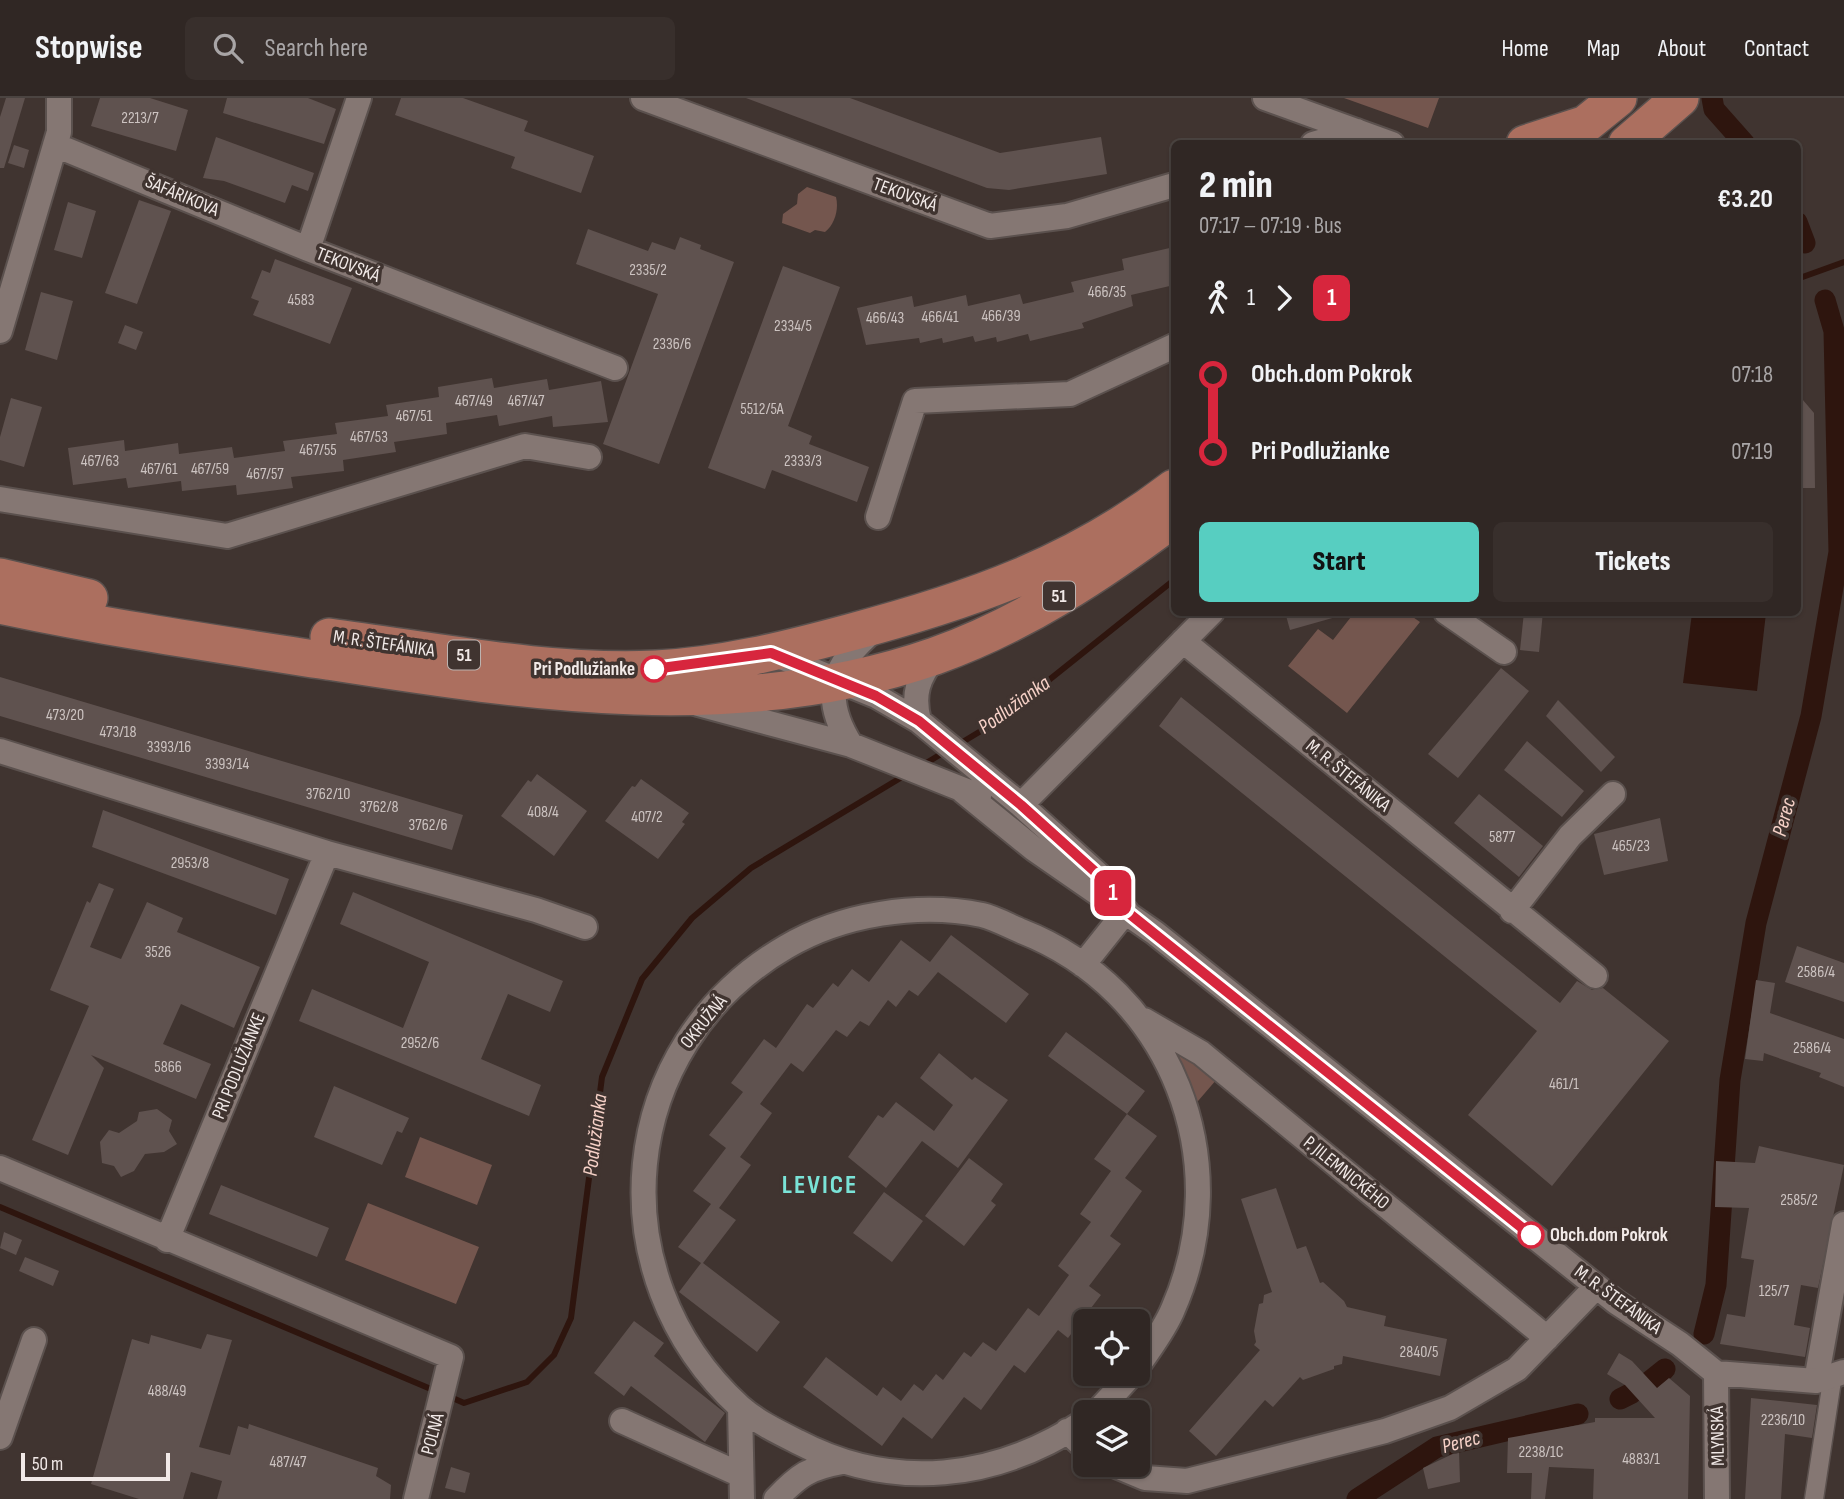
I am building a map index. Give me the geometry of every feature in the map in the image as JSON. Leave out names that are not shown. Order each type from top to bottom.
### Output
[{"type":"main road","points":[[1544,140],[1573,134],[1618,98]]},
{"type":"main road","points":[[1632,140],[1680,98]]},
{"type":"main road","name":"M. R. ŠTEFÁNIKA","points":[[0,576],[157,612],[563,667],[654,669],[771,653],[879,625],[975,595],[1068,557],[1111,533],[1171,490]]},
{"type":"main road","name":"M. R. ŠTEFÁNIKA","points":[[0,605],[155,635],[443,679],[610,697],[678,699],[779,693],[935,656],[990,633],[1041,607],[1118,559],[1171,521]]},
{"type":"street","points":[[0,331],[59,132],[59,98]]},
{"type":"street","name":"TEKOVSKÁ","points":[[359,98],[308,249],[615,368]]},
{"type":"street","name":"TEKOVSKÁ","points":[[643,98],[990,226],[1067,216],[1171,186]]},
{"type":"street","points":[[1265,98],[1381,140]]},
{"type":"street","points":[[1327,140],[1357,131]]},
{"type":"street","name":"ŠAFÁRIKOVA","points":[[55,145],[308,249]]},
{"type":"street","points":[[881,508],[915,401],[1070,394],[1171,347]]},
{"type":"street","points":[[0,499],[227,536],[526,446],[589,457]]},
{"type":"street","points":[[1034,849],[1021,805],[1208,616]]},
{"type":"street","points":[[1452,616],[1504,652]]},
{"type":"street","name":"M. R. ŠTEFÁNIKA","points":[[851,746],[837,722],[833,707],[836,681],[845,660],[879,625]]},
{"type":"street","name":"M. R. ŠTEFÁNIKA","points":[[1183,641],[1595,976]]},
{"type":"street","name":"M. R. ŠTEFÁNIKA","points":[[771,653],[876,696],[928,728],[1021,805],[1102,878],[1126,911]]},
{"type":"street","points":[[928,728],[914,704],[915,690],[922,673],[935,656]]},
{"type":"street","name":"M. R. ŠTEFÁNIKA","points":[[678,699],[851,746],[935,777],[964,792],[1034,849],[1089,889],[1126,911],[1596,1287],[1680,1344],[1716,1373]]},
{"type":"street","points":[[0,751],[327,853],[536,910],[585,927]]},
{"type":"street","name":"M. R. ŠTEFÁNIKA","points":[[964,792],[1021,805]]},
{"type":"street","points":[[1512,911],[1570,836],[1614,794]]},
{"type":"street","name":"PRI PODLUŽIANKE","points":[[167,1240],[327,853]]},
{"type":"street","points":[[1083,965],[1126,911]]},
{"type":"street","name":"OKRUŽNÁ","points":[[1073,1427],[994,1466],[940,1475],[889,1472],[842,1462],[784,1435],[740,1407],[700,1360],[682,1333],[656,1274],[647,1242],[642,1202],[653,1114],[665,1078],[686,1040],[753,966],[804,937],[849,921],[896,912],[983,915],[1041,938],[1083,965],[1138,1016],[1176,1080],[1193,1129],[1199,1173],[1195,1228],[1173,1309],[1150,1346]]},
{"type":"street","name":"P. JILEMNICKÉHO","points":[[1138,1016],[1201,1053],[1547,1338]]},
{"type":"street","points":[[0,1168],[167,1240]]},
{"type":"street","points":[[1814,1499],[1831,1376],[1844,1224]]},
{"type":"street","name":"POĽNÁ","points":[[167,1240],[452,1357],[416,1499]]},
{"type":"street","points":[[1143,1477],[1187,1481],[1385,1431],[1451,1408],[1517,1369],[1596,1287]]},
{"type":"street","points":[[0,1437],[34,1340]]},
{"type":"street","points":[[1716,1373],[1831,1376]]},
{"type":"street","name":"MLYNSKÁ","points":[[1716,1373],[1717,1499]]},
{"type":"street","points":[[1108,1400],[1121,1386]]},
{"type":"street","points":[[622,1421],[741,1487],[740,1407]]},
{"type":"street","name":"OKRUŽNÁ","points":[[776,1499],[799,1476],[815,1466],[842,1462]]},
{"type":"shaded area","points":[[1344,98],[1439,98],[1428,128]]},
{"type":"shaded area","points":[[807,187],[836,197],[835,216],[825,232],[815,230],[810,233],[782,223],[783,214],[797,204],[798,194]]},
{"type":"shaded area","points":[[1352,616],[1411,616],[1420,622],[1347,713],[1288,666],[1318,629],[1333,640]]},
{"type":"shaded area","points":[[1692,616],[1766,616],[1757,691],[1683,683]]},
{"type":"shaded area","points":[[1185,1053],[1217,1079],[1192,1108],[1175,1063],[1178,1055]]},
{"type":"shaded area","points":[[420,1137],[492,1165],[477,1205],[405,1177]]},
{"type":"shaded area","points":[[368,1203],[479,1247],[456,1304],[345,1260]]},
{"type":"building","points":[[6,98],[25,98],[4,168],[0,168],[0,117]]},
{"type":"building","points":[[100,98],[150,98],[188,110],[176,151],[91,126]]},
{"type":"building","points":[[227,98],[308,98],[336,109],[324,144],[223,113]]},
{"type":"building","points":[[401,98],[463,98],[528,121],[524,131],[594,156],[581,193],[511,168],[515,157],[395,115]]},
{"type":"building","points":[[746,98],[850,98],[1000,153],[1101,137],[1107,174],[1009,190],[987,188]]},
{"type":"building","points":[[216,137],[314,173],[308,191],[292,185],[285,203],[224,181],[203,178]]},
{"type":"building","points":[[14,145],[29,150],[24,168],[8,163]]},
{"type":"building","points":[[139,200],[171,211],[137,304],[105,293]]},
{"type":"building","points":[[68,202],[96,211],[82,258],[54,250]]},
{"type":"building","points":[[588,229],[648,251],[652,242],[675,250],[680,237],[701,245],[700,249],[734,262],[659,464],[603,444],[658,294],[576,264]]},
{"type":"building","points":[[1171,248],[1171,286],[1131,295],[1133,306],[1082,323],[1084,328],[1030,341],[1028,334],[997,342],[996,337],[975,342],[973,336],[943,343],[942,338],[920,343],[919,338],[866,345],[857,308],[912,296],[914,307],[966,295],[968,306],[1020,294],[1023,304],[1074,292],[1071,282],[1124,270],[1122,259]]},
{"type":"building","points":[[275,259],[352,288],[330,344],[253,315],[259,301],[251,298],[262,270],[270,273]]},
{"type":"building","points":[[783,266],[840,287],[788,426],[812,436],[809,444],[869,467],[857,502],[772,470],[765,489],[708,468]]},
{"type":"building","points":[[41,292],[73,301],[57,360],[25,350]]},
{"type":"building","points":[[125,325],[143,332],[136,350],[118,343]]},
{"type":"building","points":[[492,378],[494,388],[547,379],[549,390],[601,381],[608,422],[553,427],[552,416],[499,426],[497,415],[446,423],[447,434],[394,442],[396,452],[343,460],[344,471],[291,477],[293,488],[237,495],[236,485],[182,491],[181,481],[128,488],[126,478],[73,485],[68,448],[124,440],[125,451],[178,443],[179,454],[232,447],[234,458],[285,451],[283,441],[337,434],[335,423],[388,416],[386,405],[439,397],[438,387]]},
{"type":"building","points":[[11,398],[42,407],[24,467],[0,460],[0,437]]},
{"type":"building","points":[[1801,398],[1814,413],[1815,488],[1801,488]]},
{"type":"building","points":[[1286,616],[1336,616],[1336,617],[1290,630]]},
{"type":"building","points":[[1524,616],[1543,616],[1539,652],[1520,650]]},
{"type":"building","points":[[1501,668],[1529,691],[1458,778],[1428,754]]},
{"type":"building","points":[[0,677],[463,815],[452,850],[0,716]]},
{"type":"building","points":[[1181,697],[1560,1003],[1577,981],[1592,990],[1603,988],[1669,1041],[1552,1186],[1468,1115],[1537,1031],[1159,726]]},
{"type":"building","points":[[1558,700],[1615,757],[1601,772],[1546,716]]},
{"type":"building","points":[[1527,741],[1584,791],[1562,817],[1504,770]]},
{"type":"building","points":[[537,774],[587,811],[554,856],[501,816],[528,780],[531,782]]},
{"type":"building","points":[[641,779],[689,813],[682,822],[685,824],[658,859],[605,821],[632,786],[635,787]]},
{"type":"building","points":[[1479,794],[1543,846],[1519,877],[1454,823]]},
{"type":"building","points":[[103,810],[289,879],[276,915],[92,847]]},
{"type":"building","points":[[1660,818],[1668,861],[1604,875],[1594,834]]},
{"type":"building","points":[[99,883],[114,889],[90,947],[121,959],[147,902],[183,918],[177,932],[260,967],[234,1028],[181,1004],[163,1044],[211,1064],[196,1099],[91,1055],[104,1068],[68,1155],[32,1140],[89,1006],[50,990],[87,901],[90,903]]},
{"type":"building","points":[[353,892],[563,981],[550,1012],[508,994],[481,1059],[541,1085],[529,1116],[299,1021],[312,989],[403,1028],[429,962],[340,924]]},
{"type":"building","points":[[951,935],[1029,994],[1006,1023],[938,972],[918,996],[909,990],[896,1007],[888,1000],[869,1026],[860,1021],[847,1037],[836,1030],[803,1072],[791,1063],[760,1104],[772,1113],[740,1157],[751,1165],[719,1208],[736,1220],[703,1263],[780,1322],[757,1352],[679,1292],[701,1263],[678,1247],[711,1204],[693,1191],[726,1148],[709,1135],[743,1092],[731,1083],[764,1039],[776,1048],[807,1004],[813,1008],[833,983],[838,987],[852,969],[869,982],[901,940],[930,962]]},
{"type":"building","points":[[1797,946],[1844,963],[1844,1002],[1785,982]]},
{"type":"building","points":[[1756,980],[1775,983],[1770,1013],[1844,1039],[1844,1087],[1819,1077],[1821,1073],[1764,1053],[1763,1061],[1745,1059]]},
{"type":"building","points":[[1066,1032],[1145,1091],[1127,1114],[1048,1056]]},
{"type":"building","points":[[939,1053],[972,1080],[975,1077],[1008,1100],[958,1168],[922,1141],[886,1188],[848,1157],[878,1115],[883,1118],[896,1102],[934,1131],[953,1105],[920,1078]]},
{"type":"building","points":[[334,1086],[409,1118],[402,1133],[397,1131],[382,1165],[314,1137]]},
{"type":"building","points":[[157,1109],[172,1120],[169,1131],[177,1144],[164,1152],[145,1154],[134,1171],[121,1177],[114,1166],[102,1163],[100,1142],[109,1130],[119,1133],[137,1121],[139,1112]]},
{"type":"building","points":[[1127,1114],[1157,1136],[1125,1178],[1142,1191],[1110,1236],[1121,1244],[1089,1286],[1101,1295],[1090,1309],[1073,1309],[1073,1331],[1068,1338],[1058,1330],[1025,1373],[1014,1365],[981,1410],[964,1397],[932,1439],[903,1417],[882,1446],[803,1387],[826,1357],[877,1396],[883,1387],[901,1401],[914,1384],[923,1391],[936,1374],[943,1380],[964,1352],[971,1357],[983,1342],[996,1351],[1028,1308],[1039,1316],[1069,1275],[1058,1266],[1091,1222],[1080,1214],[1111,1171],[1094,1159]]},
{"type":"building","points":[[1759,1146],[1844,1165],[1818,1288],[1801,1285],[1794,1325],[1810,1328],[1805,1357],[1720,1344],[1727,1314],[1745,1317],[1754,1260],[1741,1258],[1749,1208],[1715,1207],[1716,1161],[1755,1163]]},
{"type":"building","points":[[969,1158],[1003,1184],[991,1201],[996,1205],[964,1246],[925,1216]]},
{"type":"building","points":[[221,1185],[329,1228],[317,1257],[209,1214]]},
{"type":"building","points":[[1276,1188],[1297,1249],[1306,1246],[1320,1283],[1323,1282],[1347,1307],[1386,1316],[1384,1326],[1447,1339],[1440,1376],[1343,1356],[1342,1364],[1334,1366],[1334,1369],[1303,1380],[1300,1377],[1273,1407],[1265,1400],[1216,1456],[1189,1431],[1260,1350],[1254,1345],[1259,1304],[1263,1303],[1264,1295],[1272,1292],[1241,1199]]},
{"type":"building","points":[[884,1192],[923,1221],[892,1262],[853,1233]]},
{"type":"building","points":[[4,1232],[22,1240],[16,1255],[0,1248]]},
{"type":"building","points":[[25,1257],[59,1271],[53,1286],[19,1271]]},
{"type":"building","points":[[634,1321],[664,1343],[654,1356],[725,1413],[705,1442],[631,1386],[624,1396],[594,1373]]},
{"type":"building","points":[[207,1334],[232,1340],[199,1447],[230,1455],[238,1426],[248,1429],[249,1424],[378,1468],[376,1476],[391,1485],[390,1499],[217,1499],[222,1481],[191,1472],[183,1499],[139,1499],[91,1484],[132,1339],[149,1344],[151,1335],[201,1349]]},
{"type":"building","points":[[1619,1353],[1632,1361],[1657,1388],[1669,1378],[1690,1396],[1688,1499],[1593,1499],[1594,1469],[1549,1467],[1545,1499],[1531,1499],[1532,1473],[1507,1473],[1508,1438],[1595,1422],[1595,1418],[1655,1418],[1625,1385],[1607,1374]]},
{"type":"building","points":[[1751,1398],[1817,1405],[1812,1438],[1785,1434],[1781,1499],[1745,1499]]},
{"type":"building","points":[[1459,1451],[1460,1482],[1428,1489],[1423,1468]]},
{"type":"building","points":[[451,1467],[470,1473],[465,1493],[445,1488]]},
{"type":"waterway","name":"Perec","points":[[1712,98],[1714,109],[1741,140]]},
{"type":"waterway","name":"Perec","points":[[1801,232],[1805,243]]},
{"type":"waterway","name":"Podlužianka","points":[[1801,278],[1844,262]]},
{"type":"waterway","name":"Perec","points":[[1704,1334],[1716,1285],[1730,1080],[1756,923],[1811,716],[1839,552],[1834,331],[1825,300]]},
{"type":"waterway","name":"Podlužianka","points":[[956,746],[999,720],[1171,582]]},
{"type":"waterway","name":"Podlužianka","points":[[923,765],[946,751]]},
{"type":"waterway","name":"Podlužianka","points":[[448,1396],[464,1403],[527,1382],[554,1355],[571,1318],[602,1077],[642,979],[692,918],[751,868],[907,774]]},
{"type":"waterway","name":"Podlužianka","points":[[0,1207],[438,1392]]},
{"type":"waterway","name":"Perec","points":[[1650,1381],[1665,1369]]},
{"type":"waterway","name":"Perec","points":[[1620,1399],[1632,1393]]},
{"type":"waterway","name":"Perec","points":[[1357,1499],[1437,1447],[1578,1414]]},
{"type":"bus line","name":"1","points":[[654,669],[771,653],[806,670],[876,696],[919,721],[1021,805],[1102,878],[1126,911],[1531,1235]]},
{"type":"place","name":"Pri Podlužianke","points":[[654,669]]},
{"type":"place","name":"Obch.dom Pokrok","points":[[1531,1235]]},
{"type":"district","name":"LEVICE","points":[[820,1185]]}]
